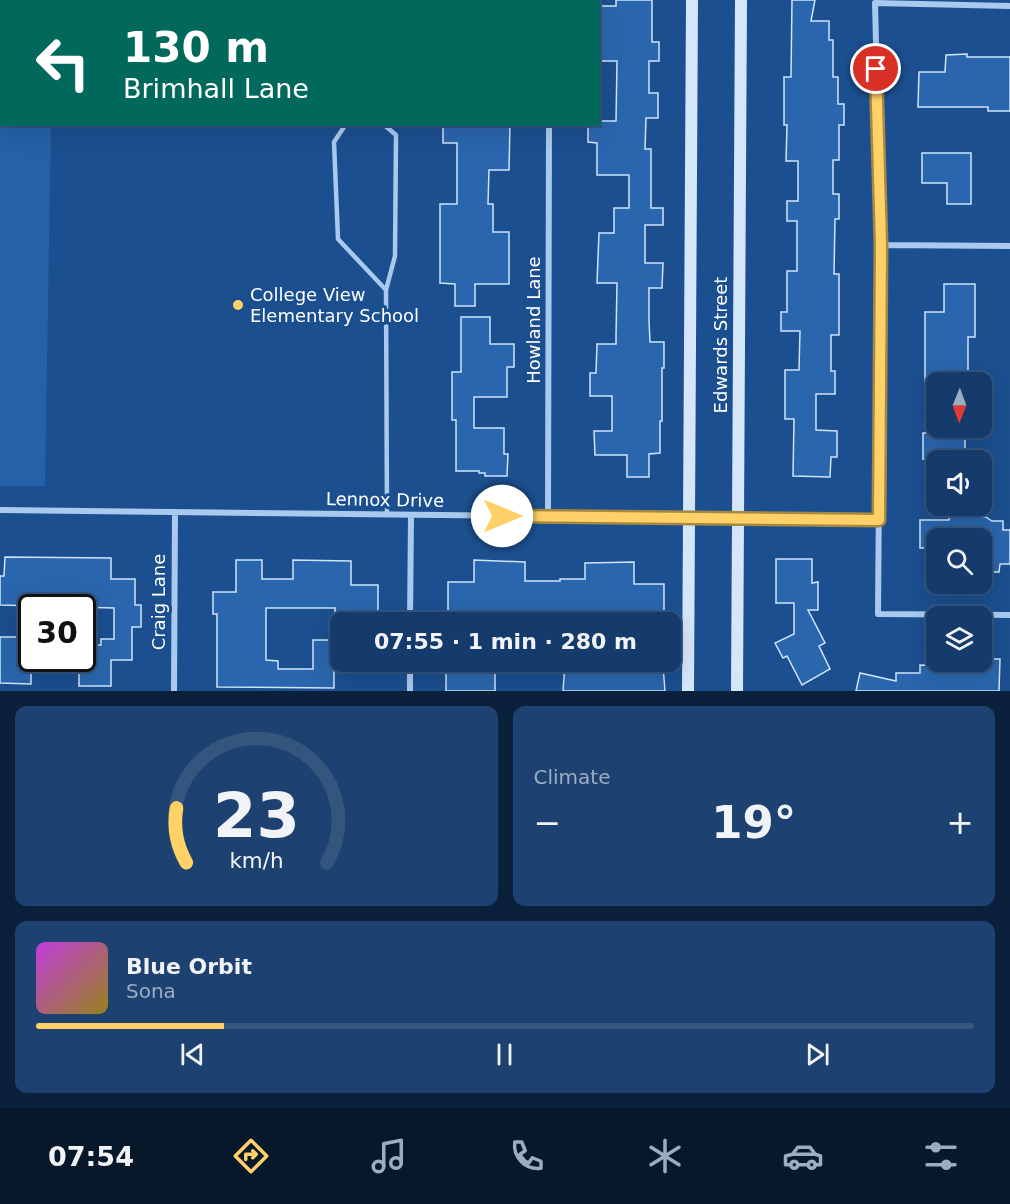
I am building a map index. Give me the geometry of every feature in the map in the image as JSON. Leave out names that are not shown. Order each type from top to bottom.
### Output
[{"type":"main road","name":"Edwards Street","points":[[688,691],[692,0]]},
{"type":"main road","name":"Edwards Street","points":[[737,691],[741,0]]},
{"type":"street","points":[[1010,6],[875,3],[881,245],[878,614],[1010,615]]},
{"type":"street","name":"Howland Lane","points":[[548,516],[549,126]]},
{"type":"street","points":[[881,245],[1010,246]]},
{"type":"street","name":"Lennox Drive","points":[[0,510],[879,520]]},
{"type":"street","name":"Craig Lane","points":[[174,691],[175,513]]},
{"type":"street","points":[[411,516],[411,612]]},
{"type":"street","points":[[410,672],[410,691]]},
{"type":"lane","points":[[345,126],[334,142],[338,239],[386,290]]},
{"type":"lane","points":[[385,126],[396,135],[395,256],[386,290],[387,515]]},
{"type":"shaded area","points":[[0,126],[51,126],[45,486],[0,486]]},
{"type":"building","points":[[616,0],[652,0],[652,42],[659,42],[659,61],[649,61],[649,93],[658,93],[658,118],[646,118],[645,149],[651,149],[651,208],[663,208],[663,225],[645,225],[645,263],[663,263],[662,288],[649,288],[649,320],[650,342],[664,342],[664,368],[662,368],[660,453],[649,454],[649,477],[627,477],[627,455],[595,455],[594,431],[612,431],[612,396],[590,396],[590,373],[596,373],[597,344],[616,344],[617,283],[597,283],[599,233],[614,233],[614,208],[629,208],[629,175],[597,175],[597,143],[588,142],[588,126],[600,126],[600,121],[616,121],[617,61],[600,61],[600,6],[616,6]]},
{"type":"building","points":[[792,0],[815,0],[811,21],[829,21],[829,40],[833,40],[833,77],[838,77],[838,104],[844,104],[844,125],[839,125],[839,160],[833,160],[833,194],[839,194],[839,219],[835,219],[834,274],[839,274],[839,335],[831,335],[831,371],[835,371],[835,394],[816,394],[816,430],[837,431],[837,457],[831,457],[830,477],[793,476],[794,419],[785,419],[785,370],[799,370],[800,331],[781,331],[781,312],[787,312],[787,271],[797,271],[797,221],[787,221],[787,201],[798,201],[798,161],[786,161],[787,125],[784,125],[784,77],[791,77]]},
{"type":"building","points":[[967,54],[967,57],[1010,57],[1010,111],[988,111],[988,107],[918,107],[919,72],[945,72],[946,55]]},
{"type":"building","points":[[443,126],[510,126],[509,170],[489,170],[488,204],[493,204],[493,232],[509,232],[509,284],[475,284],[475,306],[455,306],[455,284],[440,283],[440,204],[457,204],[457,143],[443,143]]},
{"type":"building","points":[[922,153],[971,153],[971,204],[947,204],[947,183],[922,183]]},
{"type":"building","points":[[944,284],[975,284],[975,337],[968,337],[968,372],[926,372],[925,382],[925,312],[944,312]]},
{"type":"building","points":[[461,317],[490,317],[490,344],[514,344],[514,367],[507,367],[507,397],[474,397],[474,428],[504,428],[504,454],[508,454],[507,476],[485,476],[485,473],[479,473],[479,471],[456,471],[456,420],[452,420],[452,372],[461,372]]},
{"type":"building","points":[[923,433],[926,433],[926,438],[965,438],[965,450],[926,450],[926,459],[923,459]]},
{"type":"building","points":[[949,516],[969,516],[1003,521],[1003,530],[1010,530],[1010,564],[1000,564],[999,572],[992,572],[992,528],[926,528],[926,548],[920,548],[920,520],[949,520]]},
{"type":"building","points":[[5,557],[111,558],[111,579],[135,579],[135,605],[141,605],[141,627],[132,627],[132,660],[111,660],[111,686],[79,686],[79,672],[96,672],[96,645],[101,645],[101,639],[114,639],[114,608],[96,608],[96,594],[18,594],[18,605],[0,605],[0,576],[4,576]]},
{"type":"building","points":[[776,559],[812,559],[812,583],[818,582],[818,610],[808,610],[825,643],[819,646],[830,669],[802,685],[787,656],[783,658],[775,643],[794,634],[794,603],[776,603]]},
{"type":"building","points":[[236,560],[262,560],[262,579],[293,579],[293,560],[351,561],[351,585],[378,585],[378,612],[335,612],[335,608],[266,608],[266,660],[278,661],[278,669],[313,669],[313,640],[330,640],[330,672],[334,672],[334,688],[217,687],[217,614],[213,614],[213,592],[236,592]]},
{"type":"building","points":[[474,560],[525,562],[525,581],[585,579],[585,563],[634,562],[634,584],[664,584],[664,612],[448,612],[448,582],[474,582]]},
{"type":"building","points":[[0,637],[18,637],[18,672],[31,672],[31,684],[0,683]]},
{"type":"building","points":[[992,659],[1000,659],[999,691],[856,691],[860,673],[896,681],[896,673],[920,673],[920,665],[926,665],[926,672],[992,672]]},
{"type":"building","points":[[446,672],[495,672],[495,691],[446,691]]},
{"type":"building","points":[[564,672],[663,672],[665,691],[563,691]]},
{"type":"place","name":"College View Elementary School","points":[[238,305]]},
{"type":"route","points":[[502,516],[879,520],[881,245],[876,69]]}]
